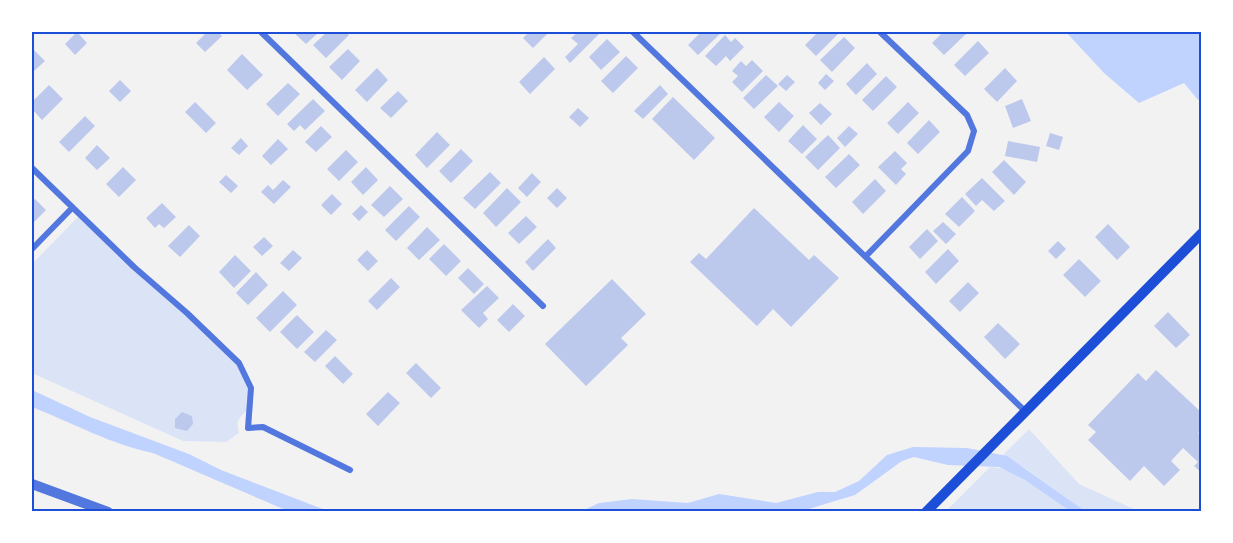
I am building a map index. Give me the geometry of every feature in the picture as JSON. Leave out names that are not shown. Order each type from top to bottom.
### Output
[{"type":"main road","points":[[926,512],[1202,233]]},
{"type":"street","points":[[261,32],[543,306]]},
{"type":"street","points":[[633,32],[1026,412]]},
{"type":"street","points":[[866,256],[968,151],[974,131],[967,115],[880,32]]},
{"type":"street","points":[[32,168],[239,363],[251,388],[248,428],[263,427],[350,470]]},
{"type":"street","points":[[32,249],[72,208]]},
{"type":"street","points":[[32,484],[108,512]]},
{"type":"shaded area","points":[[78,217],[231,357],[244,376],[249,394],[247,411],[238,420],[239,433],[226,442],[183,441],[32,373],[32,264]]},
{"type":"shaded area","points":[[1029,429],[1079,484],[1138,511],[1085,511],[1003,455]]},
{"type":"shaded area","points":[[990,467],[1022,477],[1070,511],[945,512]]},
{"type":"water","points":[[1066,32],[1201,32],[1201,98],[1198,100],[1184,83],[1139,103],[1104,73]]},
{"type":"water","points":[[32,390],[90,417],[189,454],[221,470],[328,511],[288,511],[153,453],[107,439],[32,407]]},
{"type":"water","points":[[913,447],[967,448],[1007,456],[1085,511],[1070,511],[1025,480],[999,467],[948,465],[914,457],[902,461],[855,495],[802,511],[580,512],[599,503],[632,499],[688,503],[719,494],[776,503],[818,492],[835,492],[859,481],[887,455]]},
{"type":"building","points":[[77,32],[87,43],[75,55],[65,44]]},
{"type":"building","points":[[207,32],[218,32],[222,36],[205,52],[196,43]]},
{"type":"building","points":[[293,32],[319,32],[306,44]]},
{"type":"building","points":[[327,32],[345,32],[349,35],[326,58],[313,45]]},
{"type":"building","points":[[529,32],[548,33],[533,48],[523,38]]},
{"type":"building","points":[[578,32],[599,34],[570,63],[565,57],[578,44],[571,38]]},
{"type":"building","points":[[701,32],[722,32],[698,55],[688,45]]},
{"type":"building","points":[[818,32],[839,33],[816,56],[805,45]]},
{"type":"building","points":[[943,32],[968,32],[944,55],[932,43]]},
{"type":"building","points":[[725,35],[731,42],[735,38],[744,47],[730,61],[726,56],[716,66],[705,56]]},
{"type":"building","points":[[844,37],[855,48],[832,72],[820,60]]},
{"type":"building","points":[[607,39],[620,52],[601,70],[589,57]]},
{"type":"building","points":[[978,41],[989,53],[965,76],[954,65]]},
{"type":"building","points":[[348,49],[360,61],[342,80],[329,67]]},
{"type":"building","points":[[34,50],[45,61],[34,71],[32,53]]},
{"type":"building","points":[[242,54],[263,75],[247,90],[227,70]]},
{"type":"building","points":[[626,56],[638,68],[613,93],[601,81]]},
{"type":"building","points":[[544,57],[555,69],[530,94],[519,82]]},
{"type":"building","points":[[752,60],[763,71],[742,92],[732,82],[738,76],[732,71],[741,61],[746,66]]},
{"type":"building","points":[[867,63],[877,74],[856,95],[846,84]]},
{"type":"building","points":[[377,68],[388,80],[367,102],[355,90]]},
{"type":"building","points":[[1005,68],[1017,81],[997,102],[984,89]]},
{"type":"building","points":[[826,74],[834,81],[825,90],[818,83]]},
{"type":"building","points":[[766,75],[778,86],[754,109],[743,98]]},
{"type":"building","points":[[787,75],[795,82],[786,91],[778,84]]},
{"type":"building","points":[[886,76],[897,87],[873,111],[862,100]]},
{"type":"building","points":[[120,80],[131,91],[120,102],[109,91]]},
{"type":"building","points":[[288,83],[300,94],[278,116],[266,104]]},
{"type":"building","points":[[49,85],[63,99],[42,120],[32,109],[32,102]]},
{"type":"building","points":[[660,85],[668,94],[643,119],[634,111]]},
{"type":"building","points":[[398,91],[408,101],[391,118],[380,108]]},
{"type":"building","points":[[673,97],[715,138],[694,160],[652,119]]},
{"type":"building","points":[[313,99],[325,111],[305,130],[300,125],[294,131],[287,124]]},
{"type":"building","points":[[1022,99],[1031,121],[1013,128],[1005,106]]},
{"type":"building","points":[[195,102],[216,123],[206,133],[185,112]]},
{"type":"building","points":[[779,102],[794,116],[779,132],[764,117]]},
{"type":"building","points":[[908,102],[919,113],[898,134],[887,123]]},
{"type":"building","points":[[820,103],[832,114],[821,125],[809,113]]},
{"type":"building","points":[[578,108],[589,118],[580,127],[569,117]]},
{"type":"building","points":[[85,116],[95,126],[69,152],[59,142]]},
{"type":"building","points":[[929,120],[940,132],[918,154],[907,143]]},
{"type":"building","points":[[803,125],[817,139],[802,154],[788,141]]},
{"type":"building","points":[[321,126],[332,137],[316,152],[305,142]]},
{"type":"building","points":[[849,126],[858,134],[845,147],[837,138]]},
{"type":"building","points":[[437,132],[450,145],[427,168],[415,155]]},
{"type":"building","points":[[1050,133],[1063,137],[1059,150],[1046,146]]},
{"type":"building","points":[[828,135],[840,148],[818,170],[805,157]]},
{"type":"building","points":[[241,138],[248,146],[239,155],[231,148]]},
{"type":"building","points":[[278,139],[288,149],[271,165],[262,156]]},
{"type":"building","points":[[1008,141],[1040,147],[1037,162],[1005,156]]},
{"type":"building","points":[[97,145],[110,158],[97,170],[85,158]]},
{"type":"building","points":[[461,149],[473,161],[451,183],[439,171]]},
{"type":"building","points":[[346,150],[358,162],[339,181],[327,169]]},
{"type":"building","points":[[895,151],[907,163],[901,169],[906,174],[896,185],[878,167]]},
{"type":"building","points":[[849,154],[860,165],[836,188],[825,177]]},
{"type":"building","points":[[1004,160],[1026,182],[1014,195],[992,172]]},
{"type":"building","points":[[123,167],[136,180],[119,197],[106,184]]},
{"type":"building","points":[[366,167],[378,180],[363,195],[351,182]]},
{"type":"building","points":[[490,172],[501,183],[475,209],[463,198]]},
{"type":"building","points":[[532,173],[541,182],[527,197],[518,188]]},
{"type":"building","points":[[226,175],[238,186],[231,193],[219,182]]},
{"type":"building","points":[[982,178],[1005,201],[994,211],[982,200],[976,206],[965,194]]},
{"type":"building","points":[[875,179],[886,191],[863,214],[852,202]]},
{"type":"building","points":[[283,180],[291,187],[274,204],[261,192],[268,185],[273,190]]},
{"type":"building","points":[[390,186],[403,199],[384,217],[371,205]]},
{"type":"building","points":[[507,188],[521,202],[496,227],[483,213]]},
{"type":"building","points":[[557,188],[567,198],[557,208],[547,198]]},
{"type":"building","points":[[332,194],[342,204],[331,215],[321,205]]},
{"type":"building","points":[[962,197],[975,211],[959,227],[945,214]]},
{"type":"building","points":[[35,199],[46,210],[32,224],[32,202]]},
{"type":"building","points":[[162,203],[176,217],[164,228],[159,224],[155,228],[146,218]]},
{"type":"building","points":[[361,205],[368,212],[359,221],[352,214]]},
{"type":"building","points":[[409,206],[420,217],[396,241],[385,230]]},
{"type":"building","points":[[754,208],[809,260],[814,255],[839,278],[791,327],[773,309],[757,326],[690,262],[699,253],[706,259]]},
{"type":"building","points":[[526,216],[537,227],[519,244],[508,233]]},
{"type":"building","points":[[943,222],[956,234],[946,244],[933,231]]},
{"type":"building","points":[[1108,224],[1130,247],[1117,260],[1095,237]]},
{"type":"building","points":[[189,225],[200,236],[180,257],[168,246]]},
{"type":"building","points":[[427,227],[440,240],[419,260],[407,248]]},
{"type":"building","points":[[927,229],[938,241],[920,259],[909,247]]},
{"type":"building","points":[[264,237],[273,246],[262,256],[253,247]]},
{"type":"building","points":[[548,239],[556,248],[533,271],[525,262]]},
{"type":"building","points":[[1058,241],[1066,249],[1056,259],[1048,251]]},
{"type":"building","points":[[444,244],[461,261],[446,276],[429,259]]},
{"type":"building","points":[[948,249],[959,261],[936,284],[925,272]]},
{"type":"building","points":[[293,250],[302,258],[289,271],[280,263]]},
{"type":"building","points":[[367,250],[378,261],[368,271],[357,260]]},
{"type":"building","points":[[235,255],[251,271],[234,288],[219,272]]},
{"type":"building","points":[[1079,259],[1101,281],[1085,297],[1063,275]]},
{"type":"building","points":[[468,268],[484,284],[474,294],[458,278]]},
{"type":"building","points":[[256,272],[268,285],[248,305],[236,293]]},
{"type":"building","points":[[391,278],[400,287],[377,310],[368,301]]},
{"type":"building","points":[[612,279],[646,314],[621,338],[628,345],[586,386],[545,344]]},
{"type":"building","points":[[968,282],[979,293],[960,312],[949,301]]},
{"type":"building","points":[[487,286],[499,298],[483,313],[488,319],[479,328],[461,310]]},
{"type":"building","points":[[283,291],[297,305],[270,332],[256,318]]},
{"type":"building","points":[[513,304],[525,316],[509,332],[497,320]]},
{"type":"building","points":[[1168,312],[1190,335],[1176,348],[1154,326]]},
{"type":"building","points":[[297,315],[314,332],[297,349],[280,332]]},
{"type":"building","points":[[998,323],[1020,344],[1005,359],[984,337]]},
{"type":"building","points":[[326,330],[337,340],[315,362],[304,352]]},
{"type":"building","points":[[335,356],[353,374],[343,384],[325,366]]},
{"type":"building","points":[[416,363],[441,388],[431,398],[406,373]]},
{"type":"building","points":[[1156,370],[1202,413],[1202,429],[1198,433],[1202,437],[1202,473],[1194,466],[1198,462],[1183,448],[1171,461],[1180,470],[1164,486],[1144,466],[1130,481],[1088,440],[1096,432],[1088,425],[1138,373],[1146,381]]},
{"type":"building","points":[[388,392],[400,403],[378,426],[366,414]]},
{"type":"building","points":[[182,412],[192,416],[193,424],[187,431],[175,428],[175,419]]}]
